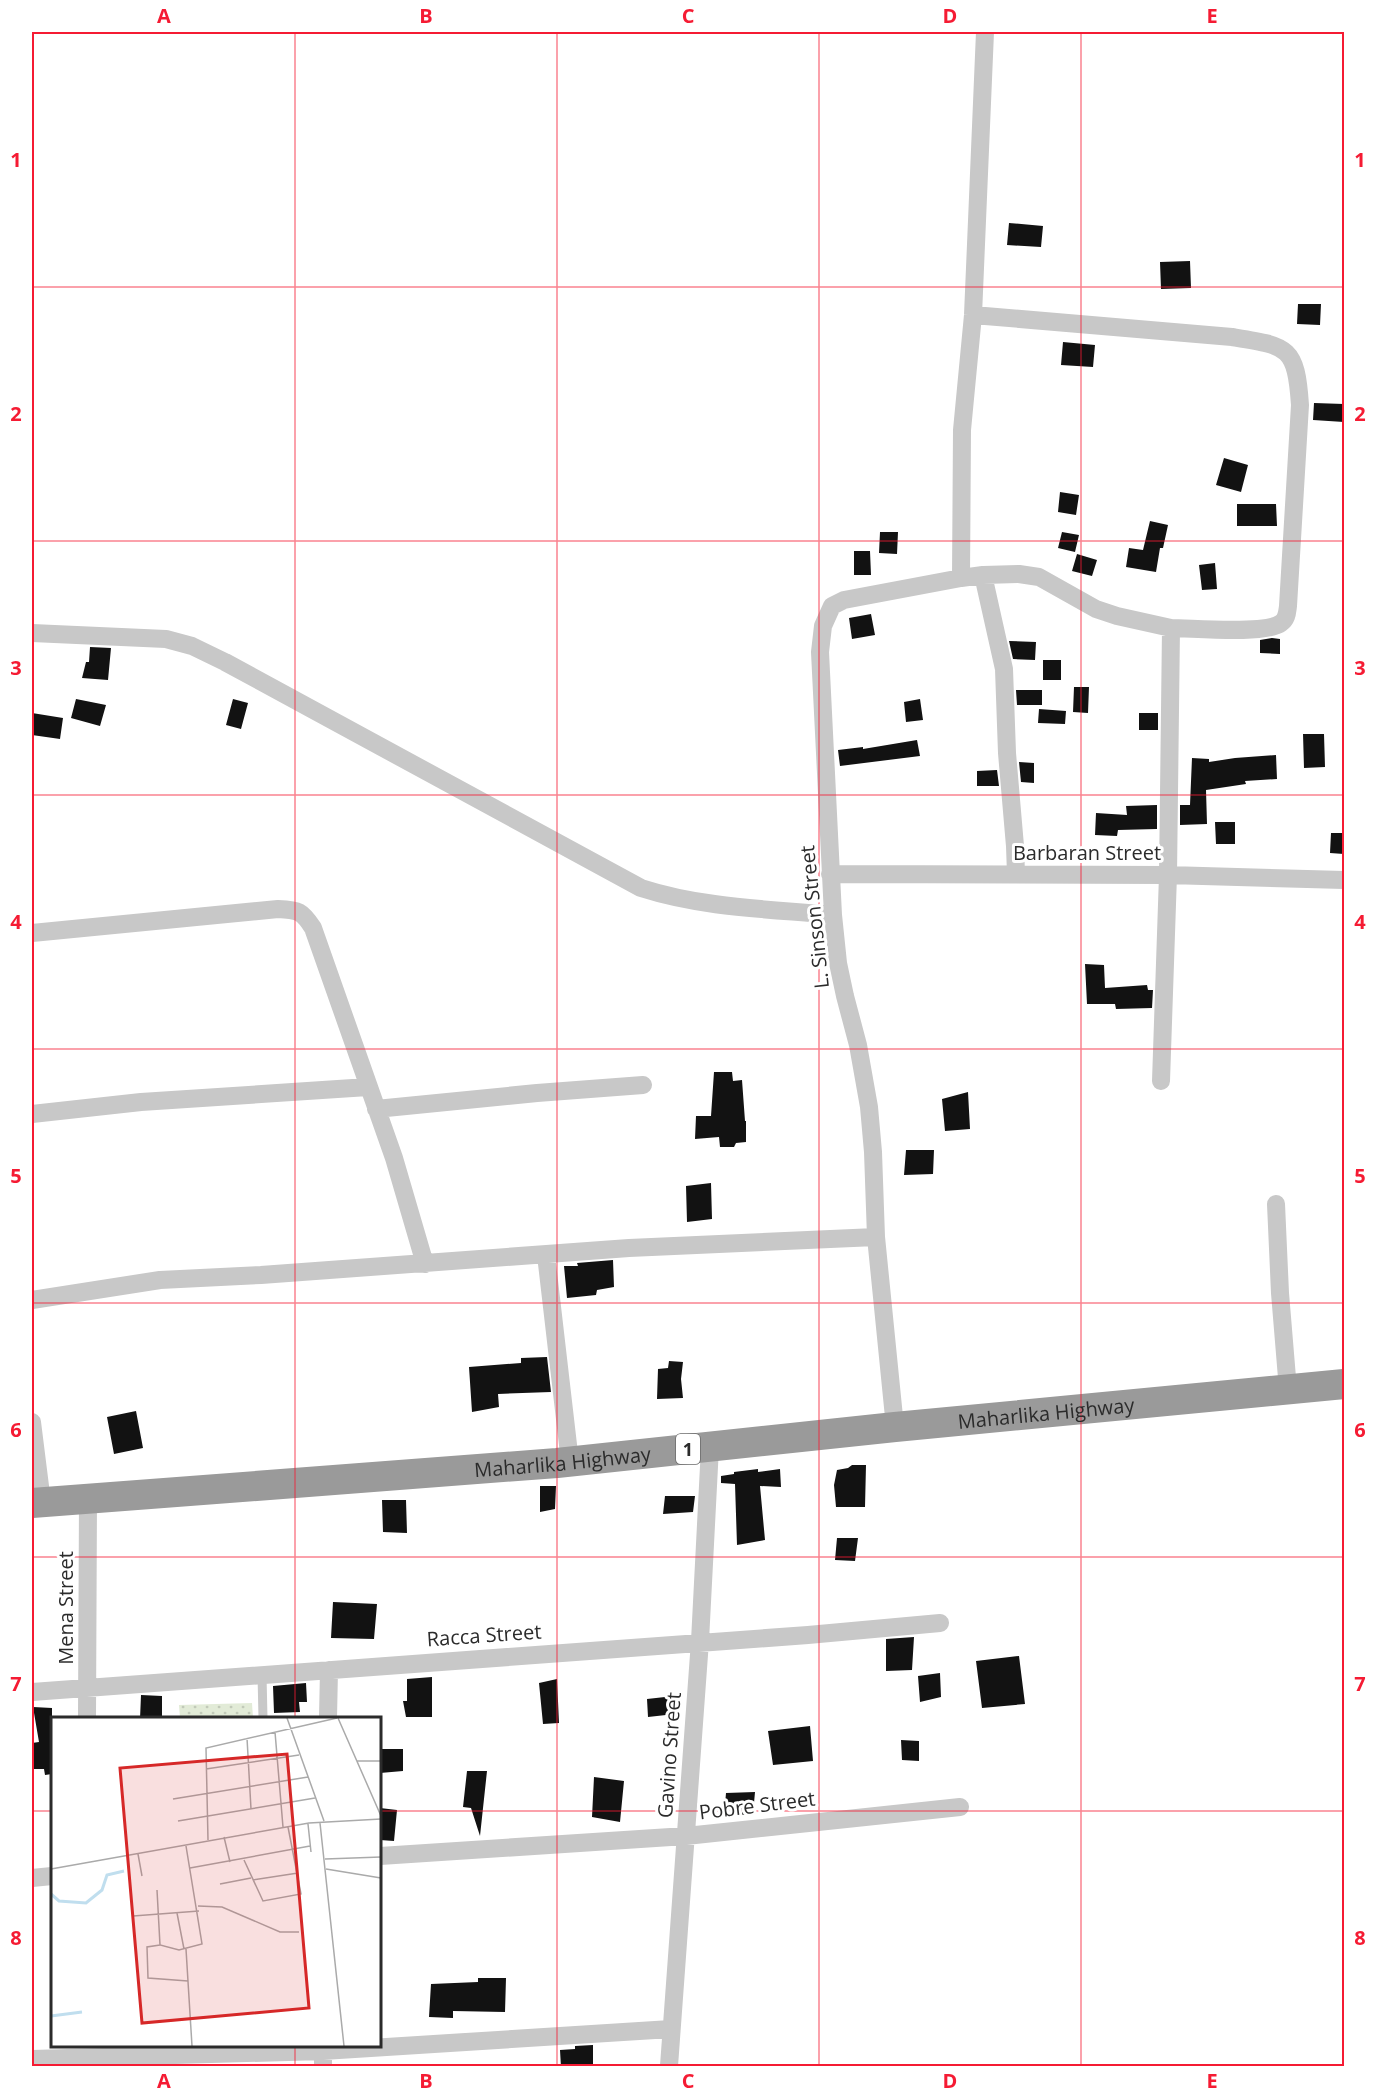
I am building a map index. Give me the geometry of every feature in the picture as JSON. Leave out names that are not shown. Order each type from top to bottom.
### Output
[{"type":"highway","name":"Maharlika Highway","points":[[37,1503],[570,1462],[895,1427],[1344,1384]]},
{"type":"street","points":[[973,315],[1232,337],[1269,343],[1283,350],[1294,361],[1299,380],[1300,405],[1286,619],[1278,625],[1265,628],[1233,630],[1171,628],[1096,609],[1039,577],[1018,574],[961,578],[962,430],[973,315],[985,32]]},
{"type":"street","points":[[983,575],[1004,669],[1007,753],[1016,874]]},
{"type":"street","name":"L. Sinson Street","points":[[895,1427],[876,1237],[869,1107],[858,1045],[838,963],[833,915],[820,652],[824,626],[832,606],[844,600],[961,578]]},
{"type":"street","points":[[1161,1081],[1168,874],[1171,628]]},
{"type":"street","points":[[32,633],[140,637],[185,643],[225,662],[641,888],[669,897],[712,904],[833,915]]},
{"type":"street","name":"Barbaran Street","points":[[830,874],[1168,874],[1344,880]]},
{"type":"street","points":[[32,933],[278,909],[295,910],[304,915],[313,928],[393,1158],[425,1264]]},
{"type":"street","points":[[376,1109],[643,1085]]},
{"type":"street","points":[[32,1114],[141,1102],[368,1087]]},
{"type":"street","points":[[1276,1204],[1288,1390]]},
{"type":"street","points":[[32,1300],[160,1280],[425,1264],[629,1248],[876,1237]]},
{"type":"street","points":[[546,1255],[570,1462]]},
{"type":"street","points":[[32,1422],[37,1503]]},
{"type":"street","name":"Gavino Street","points":[[669,2067],[700,1641],[710,1446]]},
{"type":"street","name":"Mena Street","points":[[87,1717],[88,1498]]},
{"type":"street","name":"Racca Street","points":[[32,1692],[700,1641],[808,1635],[940,1623]]},
{"type":"street","points":[[328,1717],[329,1670]]},
{"type":"street","name":"Pobre Street","points":[[381,1856],[686,1836],[960,1807]]},
{"type":"street","points":[[32,1878],[51,1876]]},
{"type":"street","points":[[32,2059],[323,2054],[671,2029]]},
{"type":"lane","points":[[262,1675],[263,1717]]},
{"type":"green space","points":[[252,1703],[253,1717],[180,1717],[179,1705]]},
{"type":"building","points":[[1009,223],[1043,226],[1041,247],[1007,245]]},
{"type":"building","points":[[1190,261],[1191,288],[1161,289],[1160,262]]},
{"type":"building","points":[[1298,304],[1321,304],[1320,325],[1297,324]]},
{"type":"building","points":[[1063,342],[1095,345],[1093,367],[1061,365]]},
{"type":"building","points":[[1314,403],[1344,404],[1344,422],[1313,420]]},
{"type":"building","points":[[1224,458],[1248,465],[1241,492],[1216,485]]},
{"type":"building","points":[[1060,492],[1079,495],[1076,515],[1058,512]]},
{"type":"building","points":[[1237,504],[1276,504],[1277,526],[1237,526]]},
{"type":"building","points":[[1150,521],[1168,525],[1163,548],[1160,548],[1156,572],[1126,567],[1129,548],[1143,550]]},
{"type":"building","points":[[880,532],[898,532],[897,554],[879,553]]},
{"type":"building","points":[[1062,532],[1079,535],[1075,552],[1058,548]]},
{"type":"building","points":[[854,551],[870,551],[871,575],[854,575]]},
{"type":"building","points":[[1077,554],[1097,560],[1092,576],[1072,571]]},
{"type":"building","points":[[1215,563],[1217,589],[1202,590],[1199,565]]},
{"type":"building","points":[[871,614],[875,635],[852,639],[849,618]]},
{"type":"building","points":[[1280,639],[1280,654],[1260,653],[1260,640]]},
{"type":"building","points":[[1009,641],[1036,642],[1035,660],[1013,659]]},
{"type":"building","points":[[90,647],[111,648],[108,680],[82,678],[86,662],[89,662]]},
{"type":"building","points":[[1043,660],[1061,660],[1061,680],[1043,680]]},
{"type":"building","points":[[1074,687],[1089,687],[1088,713],[1073,712]]},
{"type":"building","points":[[1016,690],[1042,690],[1042,705],[1017,705]]},
{"type":"building","points":[[76,699],[106,705],[100,726],[71,718]]},
{"type":"building","points":[[233,699],[248,703],[241,729],[226,725]]},
{"type":"building","points":[[920,699],[923,720],[906,722],[904,702]]},
{"type":"building","points":[[1039,709],[1066,711],[1065,724],[1038,723]]},
{"type":"building","points":[[32,713],[63,718],[60,739],[32,735]]},
{"type":"building","points":[[1139,713],[1158,713],[1158,730],[1139,730]]},
{"type":"building","points":[[1303,734],[1324,734],[1325,767],[1304,768]]},
{"type":"building","points":[[917,740],[920,756],[840,766],[838,750],[863,747],[863,749]]},
{"type":"building","points":[[1276,755],[1277,779],[1245,781],[1246,784],[1206,790],[1207,824],[1180,825],[1180,805],[1190,805],[1192,758],[1209,759],[1209,762]]},
{"type":"building","points":[[1019,762],[1034,763],[1034,783],[1021,782]]},
{"type":"building","points":[[997,770],[999,786],[977,786],[977,771]]},
{"type":"building","points":[[1157,805],[1157,829],[1118,830],[1117,836],[1095,835],[1096,813],[1127,815],[1126,806]]},
{"type":"building","points":[[1215,822],[1235,822],[1235,844],[1216,844]]},
{"type":"building","points":[[1331,833],[1344,833],[1344,854],[1330,853]]},
{"type":"building","points":[[1085,964],[1104,965],[1105,988],[1147,985],[1148,990],[1153,990],[1152,1008],[1116,1009],[1115,1004],[1087,1004]]},
{"type":"building","points":[[714,1072],[732,1072],[733,1081],[742,1080],[746,1142],[736,1143],[734,1147],[720,1147],[719,1137],[695,1139],[696,1116],[711,1116]]},
{"type":"building","points":[[968,1092],[970,1129],[945,1131],[942,1099]]},
{"type":"building","points":[[906,1150],[934,1150],[933,1174],[904,1175]]},
{"type":"building","points":[[711,1183],[712,1219],[687,1222],[686,1186]]},
{"type":"building","points":[[613,1260],[614,1287],[597,1290],[596,1295],[567,1298],[564,1266]]},
{"type":"building","points":[[547,1357],[551,1392],[498,1394],[499,1407],[472,1412],[469,1367],[521,1363],[521,1358]]},
{"type":"building","points":[[669,1361],[683,1362],[681,1379],[683,1398],[657,1399],[658,1369],[668,1368]]},
{"type":"building","points":[[136,1411],[143,1448],[114,1454],[107,1417]]},
{"type":"building","points":[[852,1465],[866,1465],[865,1507],[836,1507],[834,1485],[837,1470]]},
{"type":"building","points":[[758,1469],[758,1472],[780,1469],[781,1487],[760,1486],[765,1540],[737,1545],[735,1484],[721,1483],[721,1476]]},
{"type":"building","points":[[540,1486],[556,1486],[555,1509],[540,1512]]},
{"type":"building","points":[[665,1496],[695,1496],[693,1512],[663,1514]]},
{"type":"building","points":[[382,1500],[406,1500],[407,1533],[383,1532]]},
{"type":"building","points":[[837,1538],[858,1538],[855,1561],[835,1560]]},
{"type":"building","points":[[333,1602],[377,1604],[374,1639],[331,1638]]},
{"type":"building","points":[[914,1637],[912,1670],[886,1671],[886,1639]]},
{"type":"building","points":[[1019,1656],[1025,1704],[982,1708],[976,1661]]},
{"type":"building","points":[[940,1673],[941,1697],[920,1702],[918,1676]]},
{"type":"building","points":[[432,1677],[432,1717],[406,1717],[403,1701],[407,1701],[407,1679]]},
{"type":"building","points":[[557,1679],[559,1723],[543,1724],[539,1683]]},
{"type":"building","points":[[306,1683],[307,1702],[299,1702],[300,1712],[274,1713],[273,1686]]},
{"type":"building","points":[[141,1695],[162,1696],[162,1717],[140,1717]]},
{"type":"building","points":[[674,1696],[675,1714],[648,1717],[647,1699]]},
{"type":"building","points":[[33,1707],[52,1708],[51,1774],[45,1775],[44,1769],[32,1769],[32,1743],[39,1742]]},
{"type":"building","points":[[810,1726],[813,1761],[773,1765],[768,1731]]},
{"type":"building","points":[[901,1740],[919,1741],[919,1761],[902,1760]]},
{"type":"building","points":[[381,1749],[403,1749],[403,1771],[381,1773]]},
{"type":"building","points":[[467,1771],[487,1771],[480,1836],[471,1808],[463,1807]]},
{"type":"building","points":[[594,1777],[624,1781],[620,1822],[592,1817]]},
{"type":"building","points":[[755,1792],[753,1814],[724,1816],[726,1793]]},
{"type":"building","points":[[381,1808],[397,1810],[394,1841],[381,1840]]},
{"type":"building","points":[[478,1978],[506,1978],[505,2012],[453,2011],[453,2018],[429,2017],[431,1984],[478,1982]]},
{"type":"building","points":[[593,2045],[593,2067],[561,2067],[560,2050]]}]
